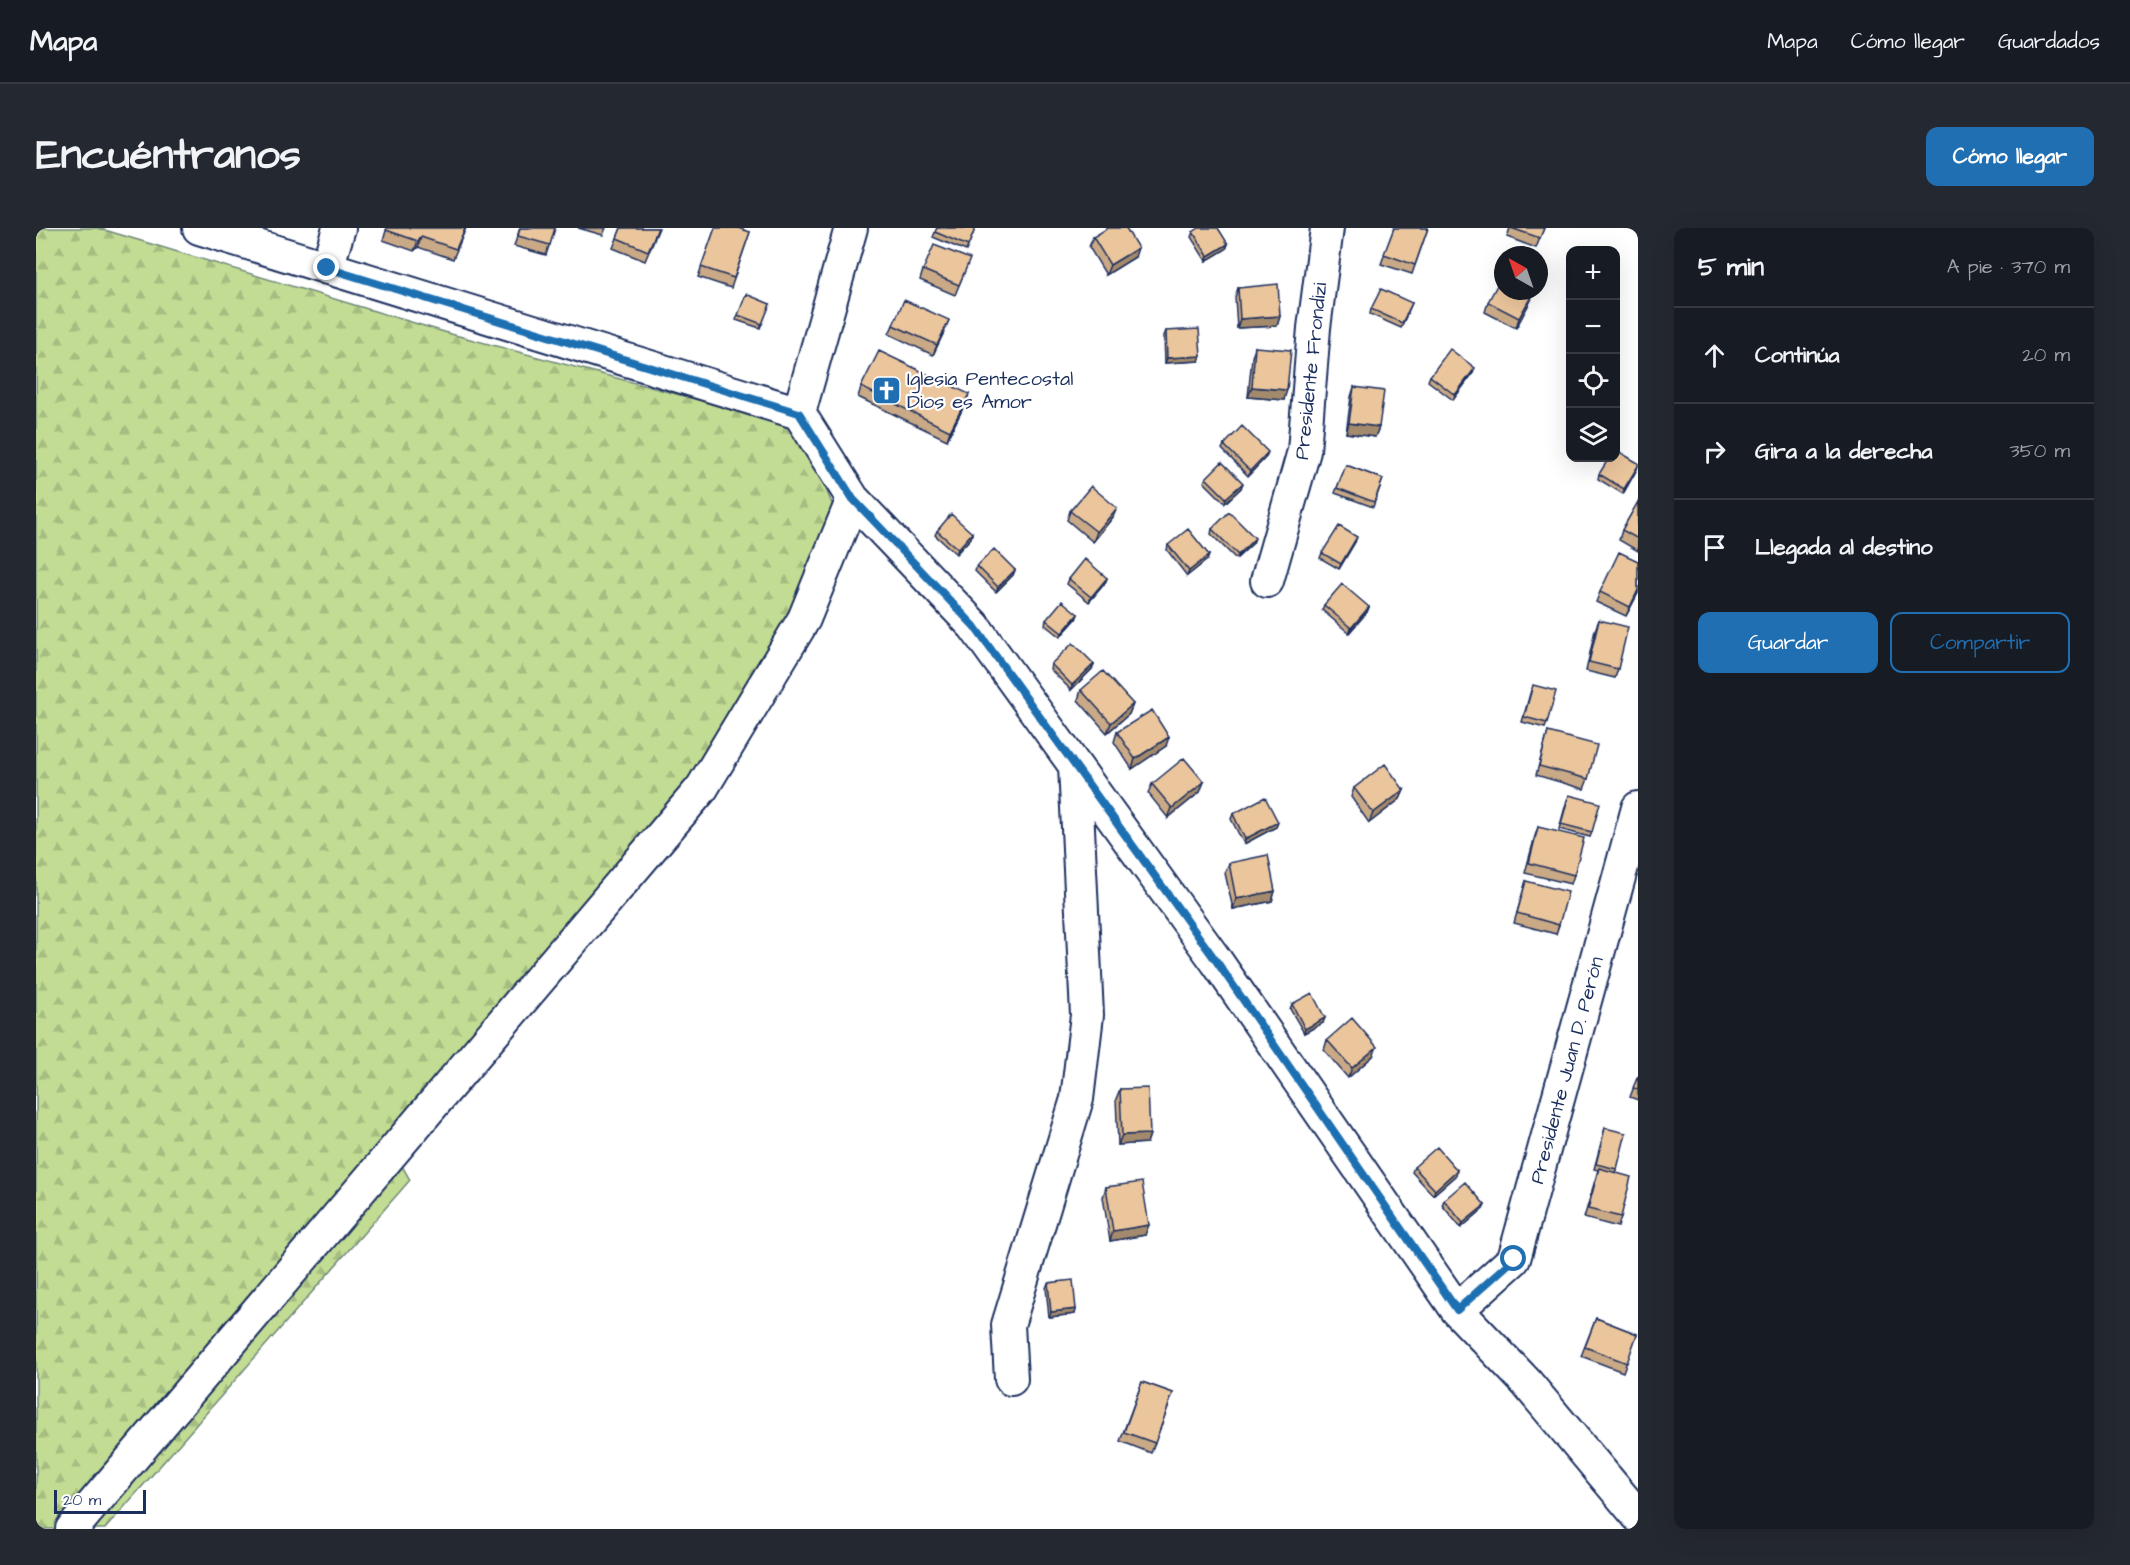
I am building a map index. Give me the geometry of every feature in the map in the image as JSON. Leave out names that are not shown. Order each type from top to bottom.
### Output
[{"type":"street","points":[[199,228],[799,413],[853,499],[974,626],[1217,962],[1457,1310],[1526,1382],[1638,1516]]},
{"type":"street","points":[[327,268],[339,228]]},
{"type":"street","points":[[799,413],[851,228]]},
{"type":"street","name":"Presidente Frondizi","points":[[1267,581],[1304,451],[1314,328],[1327,228]]},
{"type":"street","points":[[72,1529],[702,788],[804,619],[853,499]]},
{"type":"street","points":[[1011,1379],[1008,1325],[1077,1099],[1086,1015],[1075,766]]},
{"type":"street","name":"Presidente Juan D. Perón","points":[[1457,1310],[1514,1259],[1638,808]]},
{"type":"green space","points":[[36,228],[98,228],[451,334],[800,427],[841,525],[744,718],[389,1143],[410,1180],[105,1529],[36,1529]]},
{"type":"building","points":[[387,228],[465,228],[456,249],[421,237],[418,241],[386,230]]},
{"type":"building","points":[[520,228],[555,228],[550,245],[518,236]]},
{"type":"building","points":[[621,228],[658,228],[648,251],[617,238]]},
{"type":"building","points":[[715,228],[738,228],[750,232],[734,278],[701,267]]},
{"type":"building","points":[[937,228],[975,229],[968,246],[935,232]]},
{"type":"building","points":[[1108,228],[1126,228],[1138,248],[1110,265],[1093,237]]},
{"type":"building","points":[[1199,228],[1218,228],[1228,244],[1208,256],[1193,232]]},
{"type":"building","points":[[1394,228],[1428,228],[1415,265],[1384,254]]},
{"type":"building","points":[[1511,228],[1544,228],[1540,238]]},
{"type":"building","points":[[934,245],[970,259],[959,285],[923,270]]},
{"type":"building","points":[[1278,284],[1280,316],[1240,319],[1238,288]]},
{"type":"building","points":[[1381,289],[1412,303],[1402,323],[1371,309]]},
{"type":"building","points":[[1494,291],[1494,300],[1529,300],[1519,318],[1488,302]]},
{"type":"building","points":[[746,294],[770,304],[762,324],[738,315]]},
{"type":"building","points":[[904,300],[949,320],[937,345],[893,325]]},
{"type":"building","points":[[1199,329],[1201,356],[1167,358],[1166,331]]},
{"type":"building","points":[[1255,347],[1291,350],[1287,390],[1252,387]]},
{"type":"building","points":[[1450,349],[1475,368],[1455,395],[1430,376]]},
{"type":"building","points":[[879,351],[969,394],[950,431],[861,387]]},
{"type":"building","points":[[1354,387],[1384,391],[1379,427],[1349,423]]},
{"type":"building","points":[[1242,426],[1268,452],[1250,471],[1224,445]]},
{"type":"building","points":[[1620,452],[1638,463],[1624,489],[1599,474],[1606,462],[1620,462]]},
{"type":"building","points":[[1222,462],[1243,483],[1226,498],[1206,478]]},
{"type":"building","points":[[1346,465],[1383,479],[1374,502],[1337,488]]},
{"type":"building","points":[[1091,486],[1117,508],[1097,532],[1070,511]]},
{"type":"building","points":[[1638,502],[1638,539],[1622,530]]},
{"type":"building","points":[[1229,512],[1255,538],[1238,555],[1212,529]]},
{"type":"building","points":[[951,514],[972,533],[958,549],[937,531]]},
{"type":"building","points":[[1339,526],[1357,537],[1341,564],[1322,553]]},
{"type":"building","points":[[1188,529],[1209,555],[1189,571],[1168,545]]},
{"type":"building","points":[[994,549],[1015,570],[998,587],[977,566]]},
{"type":"building","points":[[1619,552],[1638,561],[1638,590],[1630,607],[1600,592]]},
{"type":"building","points":[[1085,559],[1107,578],[1091,597],[1069,579]]},
{"type":"building","points":[[1342,584],[1369,607],[1351,628],[1324,605]]},
{"type":"building","points":[[1062,601],[1078,614],[1062,633],[1046,620]]},
{"type":"building","points":[[1599,620],[1628,627],[1618,669],[1589,662]]},
{"type":"building","points":[[1073,643],[1094,664],[1072,685],[1051,664]]},
{"type":"building","points":[[1103,671],[1133,704],[1111,723],[1081,690]]},
{"type":"building","points":[[1533,685],[1556,691],[1547,723],[1524,717]]},
{"type":"building","points":[[1152,710],[1169,737],[1135,759],[1117,732]]},
{"type":"building","points":[[1548,732],[1597,745],[1588,779],[1539,766]]},
{"type":"building","points":[[1184,758],[1204,782],[1172,808],[1152,784]]},
{"type":"building","points":[[1385,764],[1404,790],[1373,813],[1354,788]]},
{"type":"building","points":[[1569,795],[1600,803],[1592,832],[1561,824]]},
{"type":"building","points":[[1265,797],[1278,822],[1245,839],[1233,814]]},
{"type":"building","points":[[1538,827],[1584,838],[1574,875],[1529,863]]},
{"type":"building","points":[[1268,855],[1275,891],[1236,899],[1229,863]]},
{"type":"building","points":[[1526,881],[1568,892],[1559,925],[1517,913]]},
{"type":"building","points":[[1312,993],[1325,1018],[1305,1029],[1292,1004]]},
{"type":"building","points":[[1352,1018],[1377,1047],[1352,1068],[1327,1040]]},
{"type":"building","points":[[1638,1076],[1638,1089],[1633,1088]]},
{"type":"building","points":[[1148,1088],[1150,1134],[1122,1135],[1120,1089]]},
{"type":"building","points":[[1605,1128],[1626,1133],[1617,1169],[1596,1164]]},
{"type":"building","points":[[1437,1147],[1457,1170],[1435,1190],[1414,1167]]},
{"type":"building","points":[[1599,1168],[1631,1177],[1621,1217],[1588,1209]]},
{"type":"building","points":[[1142,1182],[1149,1225],[1113,1231],[1106,1187]]},
{"type":"building","points":[[1465,1182],[1485,1205],[1463,1223],[1444,1200]]},
{"type":"building","points":[[1073,1280],[1076,1309],[1051,1312],[1048,1283]]},
{"type":"building","points":[[1596,1318],[1637,1334],[1627,1363],[1585,1347]]},
{"type":"building","points":[[1142,1382],[1173,1393],[1155,1443],[1124,1432]]},
{"type":"place","name":"Iglesia Pentecostal Dios es Amor","points":[[886,390]]},
{"type":"route","points":[[327,268],[799,413],[853,499],[974,626],[1217,962],[1457,1310],[1514,1259]]}]
